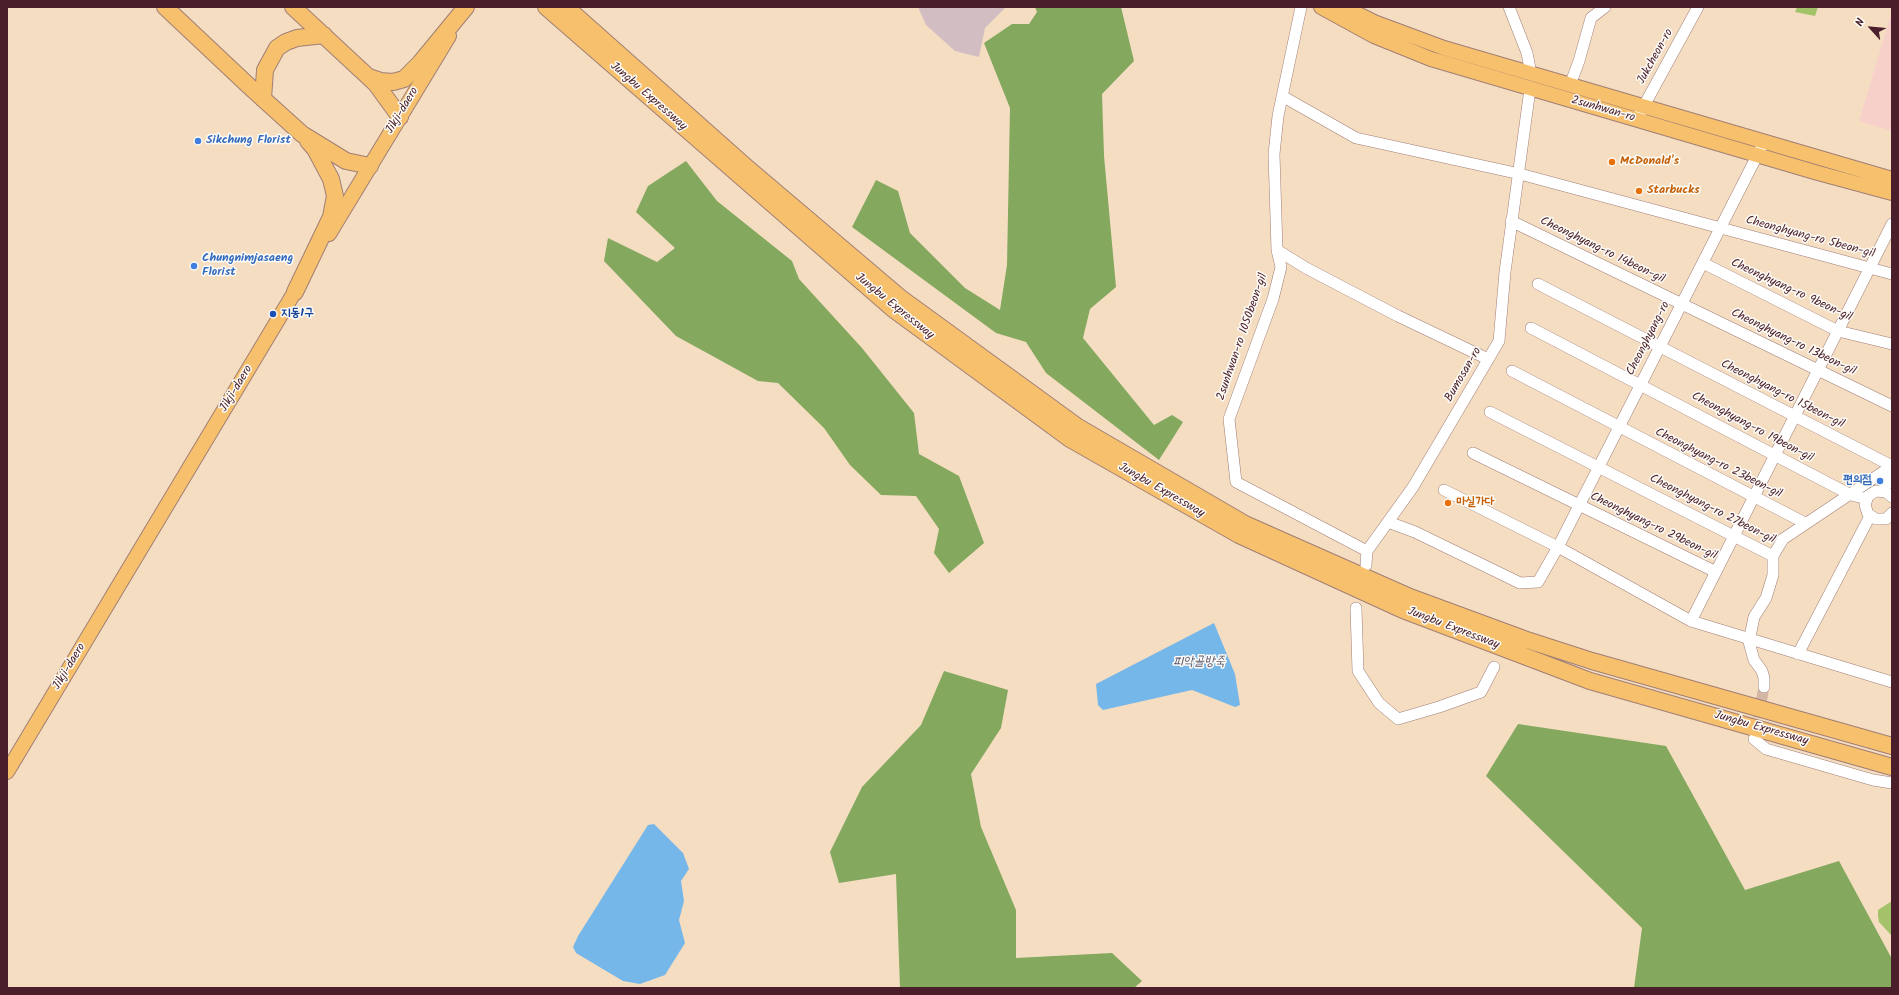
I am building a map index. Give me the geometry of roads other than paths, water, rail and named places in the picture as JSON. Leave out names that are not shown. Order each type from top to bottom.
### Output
[{"type":"highway","points":[[165,7],[302,134],[315,149],[331,179],[335,196],[331,217],[295,292]]},
{"type":"highway","points":[[293,7],[376,84],[400,117]]},
{"type":"highway","points":[[369,77],[381,81],[393,82],[404,79],[420,63],[467,7]]},
{"type":"highway","name":"Jungbu Expressway","points":[[566,7],[744,165],[902,299],[1078,427],[1245,524],[1410,597],[1524,639],[1592,661],[1892,746]]},
{"type":"highway","name":"Jungbu Expressway","points":[[547,8],[893,309],[1070,439],[1232,531],[1403,610],[1590,681],[1892,767]]},
{"type":"highway","points":[[263,99],[265,70],[277,48],[286,42],[297,38],[324,35]]},
{"type":"highway","points":[[302,134],[346,161],[370,166]]},
{"type":"main road","name":"Jikji-daero","points":[[8,767],[467,7]]},
{"type":"main road","name":"2sunhwan-ro","points":[[1321,7],[1368,33],[1402,48],[1530,89],[1758,156],[1892,193]]},
{"type":"main road","name":"2sunhwan-ro","points":[[1344,7],[1374,22],[1412,38],[1530,74],[1892,179]]},
{"type":"street","name":"2sunhwan-ro 1050beon-gil","points":[[1301,7],[1282,96],[1274,154],[1277,250],[1281,267],[1273,299],[1229,419],[1236,482],[1367,551]]},
{"type":"street","points":[[1509,7],[1527,53],[1530,74]]},
{"type":"street","name":"2sunhwan-ro","points":[[1570,85],[1579,61],[1591,18],[1605,7]]},
{"type":"street","name":"Jukcheon-ro","points":[[1636,120],[1698,7]]},
{"type":"street","name":"Bumosan-ro","points":[[1367,551],[1414,486],[1499,342],[1499,322],[1511,221],[1520,174],[1530,89]]},
{"type":"street","points":[[1282,96],[1356,138],[1520,174]]},
{"type":"street","name":"Cheonghyang-ro","points":[[1388,522],[1422,536],[1520,583],[1538,582],[1558,548],[1764,142]]},
{"type":"street","name":"Cheonghyang-ro 5beon-gil","points":[[1520,174],[1892,274]]},
{"type":"street","name":"Cheonghyang-ro 14beon-gil","points":[[1511,221],[1682,304]]},
{"type":"street","points":[[1691,621],[1892,224]]},
{"type":"street","points":[[1277,250],[1306,268],[1398,316],[1488,359]]},
{"type":"street","name":"Cheonghyang-ro 9beon-gil","points":[[1703,263],[1838,331],[1892,344]]},
{"type":"street","name":"Cheonghyang-ro 15beon-gil","points":[[1538,284],[1795,416],[1892,468]]},
{"type":"street","name":"Cheonghyang-ro 13beon-gil","points":[[1682,304],[1892,406]]},
{"type":"street","name":"Cheonghyang-ro 19beon-gil","points":[[1531,328],[1851,494],[1867,499]]},
{"type":"street","name":"Cheonghyang-ro 23beon-gil","points":[[1512,371],[1805,523]]},
{"type":"street","name":"Cheonghyang-ro 27beon-gil","points":[[1490,412],[1773,556],[1773,575],[1766,598],[1754,617],[1748,642],[1754,660],[1762,671],[1764,687]]},
{"type":"street","name":"Cheonghyang-ro 29beon-gil","points":[[1472,453],[1716,572]]},
{"type":"street","points":[[1773,556],[1783,538],[1883,472],[1892,468]]},
{"type":"street","points":[[1892,474],[1888,494],[1872,493],[1867,499],[1866,510],[1870,516],[1881,520],[1886,519],[1892,513]]},
{"type":"street","points":[[1444,490],[1558,548],[1691,621],[1892,682]]},
{"type":"street","points":[[1798,654],[1870,516]]},
{"type":"street","points":[[1366,565],[1367,551]]},
{"type":"street","points":[[1356,608],[1358,671],[1379,703],[1398,719],[1439,707],[1481,692],[1494,667]]},
{"type":"street","points":[[1754,739],[1766,749],[1873,780],[1892,783]]},
{"type":"water","name":"피악골방죽","points":[[1214,623],[1235,674],[1240,705],[1235,707],[1192,690],[1103,710],[1098,705],[1096,684]]},
{"type":"water","points":[[654,824],[683,853],[689,869],[681,881],[684,901],[679,920],[685,943],[665,975],[640,984],[623,981],[576,953],[573,947],[578,936],[648,825]]},
{"type":"tunnel","points":[[1755,734],[1764,687]]},
{"type":"place","name":"Sikchung Florist","points":[[198,141]]},
{"type":"place","name":"McDonald's","points":[[1612,162]]},
{"type":"place","name":"Starbucks","points":[[1639,191]]},
{"type":"place","name":"Chungnimjasaeng Florist","points":[[194,266]]},
{"type":"place","name":"지동1구","points":[[273,314]]},
{"type":"place","name":"편의점","points":[[1880,481]]},
{"type":"place","name":"마실가다","points":[[1448,503]]}]
